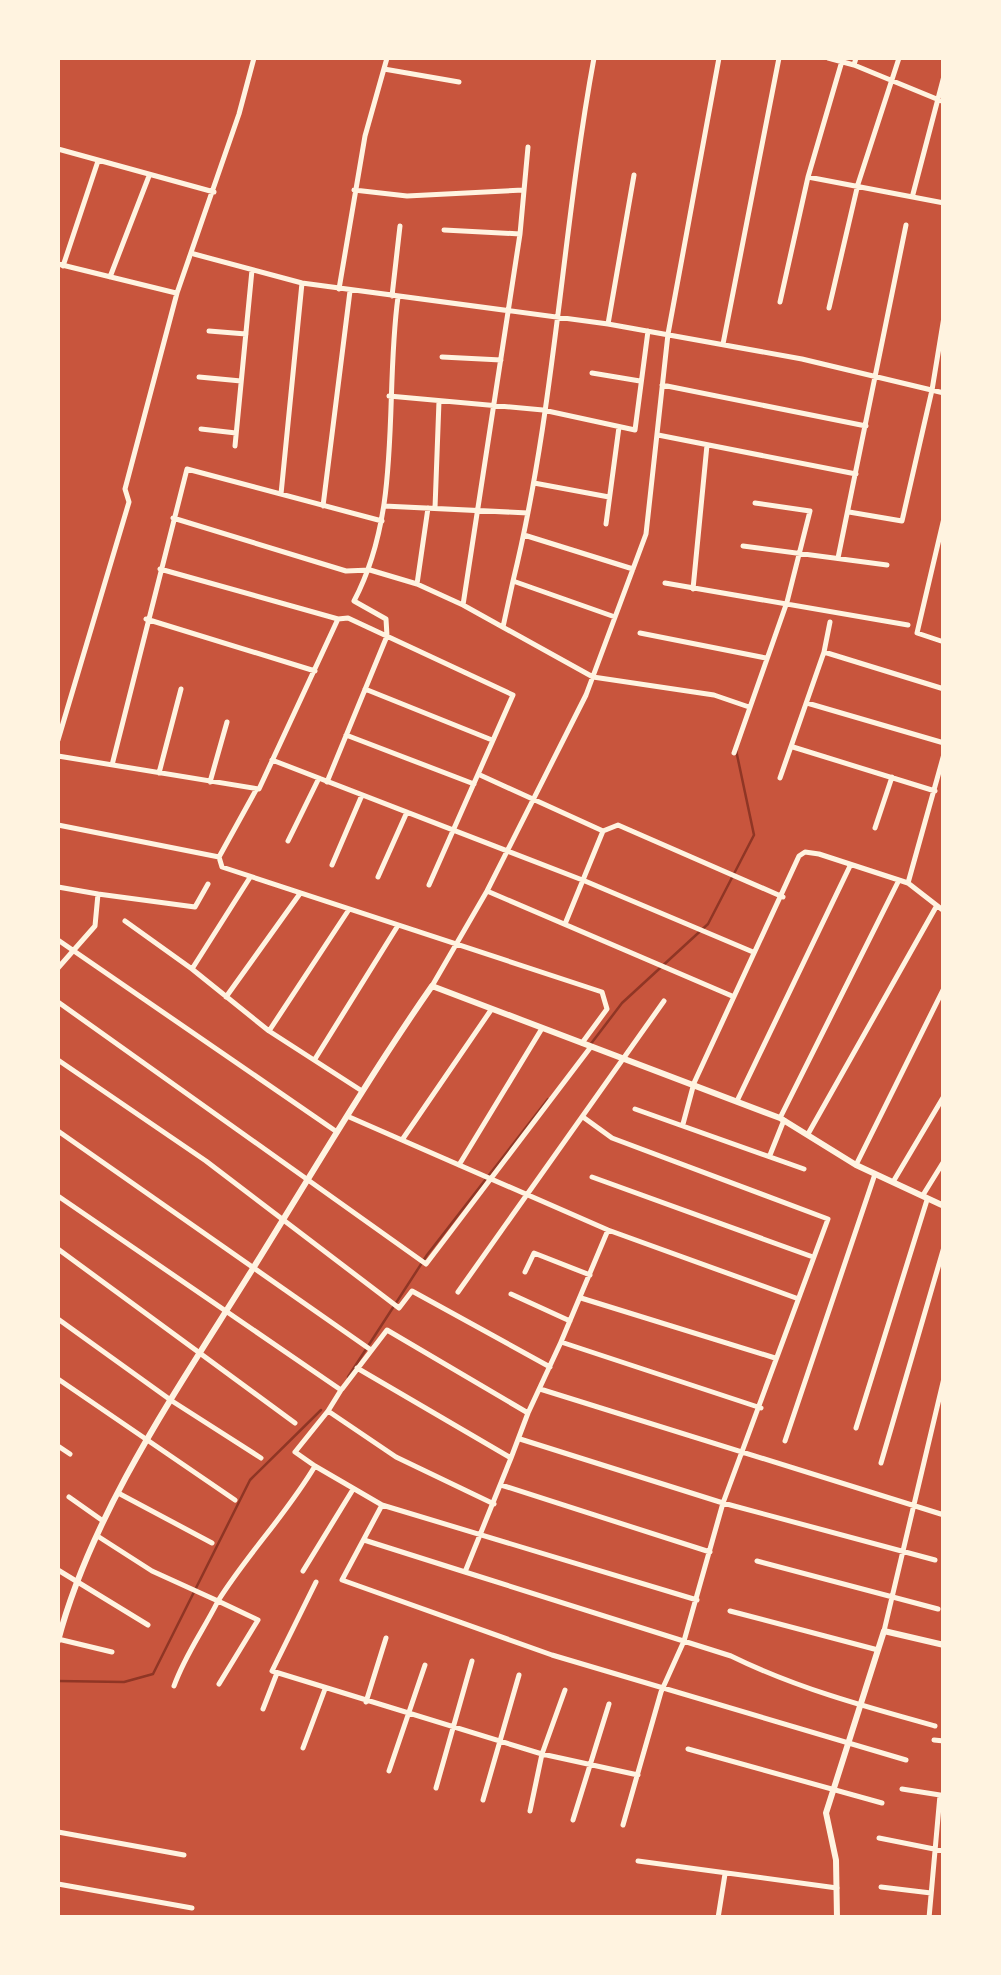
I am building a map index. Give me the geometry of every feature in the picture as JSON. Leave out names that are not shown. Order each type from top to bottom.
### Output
[{"type":"street","points":[[58,740],[129,502],[125,488],[177,293],[194,254],[254,58]]},
{"type":"street","points":[[339,289],[354,190],[387,58]]},
{"type":"street","points":[[503,627],[534,483],[576,158],[594,58]]},
{"type":"street","points":[[112,1652],[58,1640],[75,1582],[198,1353],[458,943],[593,677],[616,617],[646,534],[668,334],[719,58]]},
{"type":"street","points":[[723,344],[778,58]]},
{"type":"street","points":[[828,58],[855,61],[892,83],[941,101]]},
{"type":"street","points":[[829,308],[858,184],[899,58]]},
{"type":"street","points":[[780,302],[808,178],[842,62]]},
{"type":"street","points":[[384,69],[459,82]]},
{"type":"street","points":[[912,196],[941,101],[944,76]]},
{"type":"street","points":[[463,605],[520,234],[528,146]]},
{"type":"street","points":[[58,149],[214,192]]},
{"type":"street","points":[[98,161],[60,265],[177,293]]},
{"type":"street","points":[[608,324],[634,175]]},
{"type":"street","points":[[110,277],[150,176]]},
{"type":"street","points":[[808,178],[858,184],[944,204]]},
{"type":"street","points":[[354,190],[407,196],[523,190]]},
{"type":"street","points":[[838,558],[906,225]]},
{"type":"street","points":[[327,782],[387,636],[386,619],[354,602],[370,570],[384,506],[400,226]]},
{"type":"street","points":[[444,230],[520,234]]},
{"type":"street","points":[[194,254],[302,284],[668,334],[875,375],[944,393]]},
{"type":"street","points":[[235,446],[252,269]]},
{"type":"street","points":[[281,494],[302,284]]},
{"type":"street","points":[[324,506],[350,290]]},
{"type":"street","points":[[849,512],[902,521],[944,317]]},
{"type":"street","points":[[209,330],[246,334]]},
{"type":"street","points":[[389,396],[544,410],[635,430],[648,331]]},
{"type":"street","points":[[442,357],[501,360]]},
{"type":"street","points":[[592,373],[640,381]]},
{"type":"street","points":[[199,377],[241,381]]},
{"type":"street","points":[[662,384],[866,426]]},
{"type":"street","points":[[417,584],[431,508],[440,400]]},
{"type":"street","points":[[606,524],[619,427]]},
{"type":"street","points":[[200,429],[236,433]]},
{"type":"street","points":[[658,435],[856,474]]},
{"type":"street","points":[[693,589],[708,445]]},
{"type":"street","points":[[112,765],[187,469],[382,522]]},
{"type":"street","points":[[534,483],[610,497]]},
{"type":"street","points":[[734,752],[787,602],[810,512],[754,504]]},
{"type":"street","points":[[384,506],[528,513]]},
{"type":"street","points":[[173,518],[346,571],[370,570],[417,584],[593,677],[714,695],[750,707]]},
{"type":"street","points":[[944,518],[917,633],[944,642]]},
{"type":"street","points":[[524,535],[633,569]]},
{"type":"street","points":[[743,546],[887,564]]},
{"type":"street","points":[[160,569],[348,618],[514,695],[429,885]]},
{"type":"street","points":[[513,581],[616,617]]},
{"type":"street","points":[[665,583],[908,625]]},
{"type":"street","points":[[58,1002],[309,1177],[426,1264],[586,1047],[607,1009],[602,992],[222,867],[219,857],[272,760],[338,618]]},
{"type":"street","points":[[146,619],[315,670]]},
{"type":"street","points":[[780,778],[824,652],[830,622]]},
{"type":"street","points":[[640,633],[766,658]]},
{"type":"street","points":[[824,652],[944,689]]},
{"type":"street","points":[[158,773],[182,689]]},
{"type":"street","points":[[365,689],[494,740]]},
{"type":"street","points":[[807,703],[944,743]]},
{"type":"street","points":[[210,782],[227,722]]},
{"type":"street","points":[[346,735],[475,784]]},
{"type":"street","points":[[793,746],[935,791]]},
{"type":"street","points":[[908,883],[944,754]]},
{"type":"street","points":[[58,756],[256,790]]},
{"type":"street","points":[[272,760],[508,850],[752,952]]},
{"type":"street","points":[[480,775],[602,831],[618,825],[783,897]]},
{"type":"street","points":[[288,840],[319,778]]},
{"type":"street","points":[[876,828],[892,778]]},
{"type":"street","points":[[332,865],[362,795]]},
{"type":"street","points":[[378,877],[407,812]]},
{"type":"street","points":[[58,825],[219,857]]},
{"type":"street","points":[[564,924],[602,831]]},
{"type":"street","points":[[683,1124],[694,1083],[752,952],[805,852],[908,883],[944,911]]},
{"type":"street","points":[[737,1101],[850,866]]},
{"type":"street","points":[[192,970],[249,879]]},
{"type":"street","points":[[770,1155],[782,1119],[899,880]]},
{"type":"street","points":[[58,887],[195,907],[208,884]]},
{"type":"street","points":[[487,891],[733,996]]},
{"type":"street","points":[[58,968],[95,926],[98,894]]},
{"type":"street","points":[[226,997],[298,895]]},
{"type":"street","points":[[808,1134],[936,907]]},
{"type":"street","points":[[269,1031],[348,911]]},
{"type":"street","points":[[125,921],[269,1031],[362,1091]]},
{"type":"street","points":[[315,1059],[397,927]]},
{"type":"street","points":[[58,940],[337,1132]]},
{"type":"street","points":[[432,986],[782,1119],[856,1164],[944,1206]]},
{"type":"street","points":[[856,1164],[944,988]]},
{"type":"street","points":[[458,1292],[664,1001]]},
{"type":"street","points":[[402,1140],[491,1010]]},
{"type":"street","points":[[459,1164],[541,1030]]},
{"type":"street","points":[[58,1060],[206,1161],[399,1308],[412,1291],[550,1367]]},
{"type":"street","points":[[894,1182],[944,1096]]},
{"type":"street","points":[[635,1109],[804,1169]]},
{"type":"street","points":[[347,1116],[608,1230],[796,1298]]},
{"type":"street","points":[[583,1117],[612,1138],[828,1219],[723,1503],[697,1600],[664,1688],[623,1826]]},
{"type":"street","points":[[58,1131],[371,1350]]},
{"type":"street","points":[[856,1428],[924,1199],[944,1161]]},
{"type":"street","points":[[785,1441],[875,1174]]},
{"type":"street","points":[[592,1177],[813,1257]]},
{"type":"street","points":[[58,1196],[341,1390]]},
{"type":"street","points":[[465,1572],[528,1413],[608,1230]]},
{"type":"street","points":[[881,1463],[944,1247]]},
{"type":"street","points":[[58,1249],[296,1422]]},
{"type":"street","points":[[525,1272],[534,1253],[590,1275]]},
{"type":"street","points":[[510,1294],[570,1321]]},
{"type":"street","points":[[580,1298],[775,1358]]},
{"type":"street","points":[[58,1319],[260,1458]]},
{"type":"street","points":[[528,1413],[386,1330],[295,1452],[382,1506],[697,1600]]},
{"type":"street","points":[[561,1342],[761,1408]]},
{"type":"street","points":[[357,1368],[510,1458]]},
{"type":"street","points":[[837,1918],[838,1888],[826,1813],[884,1631],[944,1378]]},
{"type":"street","points":[[58,1380],[234,1500]]},
{"type":"street","points":[[540,1390],[944,1515]]},
{"type":"street","points":[[328,1411],[396,1457],[494,1504]]},
{"type":"street","points":[[520,1439],[723,1503],[934,1560]]},
{"type":"street","points":[[58,1446],[70,1454]]},
{"type":"street","points":[[174,1686],[186,1652],[199,1640],[246,1556],[290,1508],[315,1466]]},
{"type":"street","points":[[501,1485],[710,1552]]},
{"type":"street","points":[[303,1571],[352,1490]]},
{"type":"street","points":[[120,1494],[212,1543]]},
{"type":"street","points":[[69,1497],[106,1522]]},
{"type":"street","points":[[382,1506],[342,1580],[437,1617],[906,1760]]},
{"type":"street","points":[[98,1537],[258,1620],[220,1684]]},
{"type":"street","points":[[364,1540],[684,1641],[860,1705],[936,1726]]},
{"type":"street","points":[[757,1561],[938,1609]]},
{"type":"street","points":[[58,1570],[148,1624]]},
{"type":"street","points":[[316,1582],[272,1671],[408,1716],[542,1754],[638,1775]]},
{"type":"street","points":[[730,1611],[878,1650]]},
{"type":"street","points":[[884,1631],[944,1645]]},
{"type":"street","points":[[366,1702],[386,1638]]},
{"type":"street","points":[[436,1788],[472,1661]]},
{"type":"street","points":[[389,1771],[425,1665]]},
{"type":"street","points":[[263,1708],[277,1673]]},
{"type":"street","points":[[483,1800],[519,1675]]},
{"type":"street","points":[[303,1748],[326,1689]]},
{"type":"street","points":[[530,1811],[542,1754],[564,1690]]},
{"type":"street","points":[[573,1820],[609,1704]]},
{"type":"street","points":[[934,1740],[944,1741]]},
{"type":"street","points":[[688,1748],[882,1803]]},
{"type":"street","points":[[902,1789],[942,1795],[932,1850],[929,1918]]},
{"type":"street","points":[[58,1832],[184,1856]]},
{"type":"street","points":[[879,1838],[944,1851]]},
{"type":"street","points":[[638,1861],[838,1888]]},
{"type":"street","points":[[718,1918],[725,1874]]},
{"type":"street","points":[[58,1884],[192,1908]]},
{"type":"street","points":[[882,1887],[931,1893]]},
{"type":"waterway","points":[[590,1045],[622,1003],[708,924],[754,835],[736,750]]},
{"type":"waterway","points":[[348,1377],[427,1255],[548,1099]]},
{"type":"waterway","points":[[58,1681],[124,1682],[153,1674],[250,1480],[321,1410]]}]
